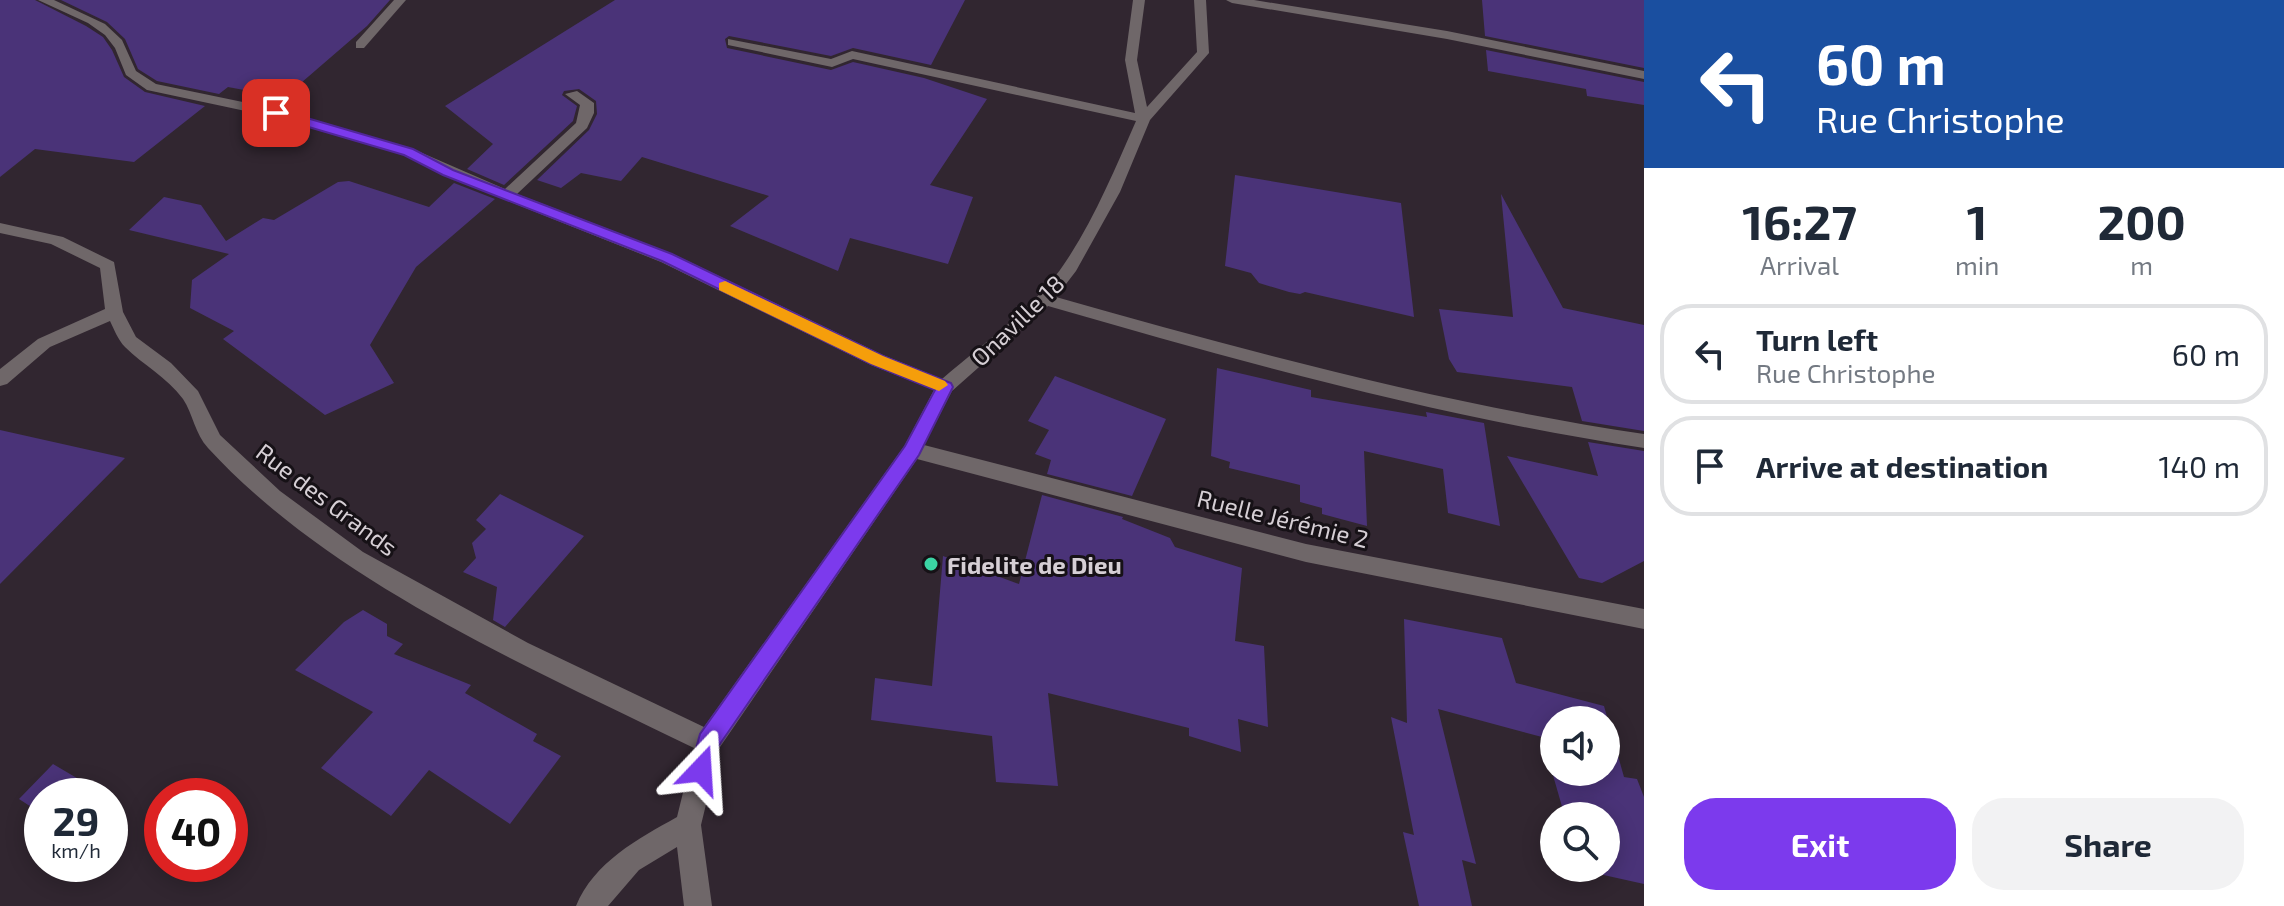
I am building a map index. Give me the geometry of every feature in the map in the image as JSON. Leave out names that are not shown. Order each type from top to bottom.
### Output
[{"type":"street","points":[[44,0],[97,24],[116,40],[128,72],[136,81],[263,110],[383,143],[667,258],[877,360],[945,387]]},
{"type":"street","points":[[360,45],[400,0]]},
{"type":"street","points":[[732,42],[832,63],[852,55],[1144,119],[1129,68],[1130,36],[1139,0]]},
{"type":"street","name":"Onaville 18","points":[[708,742],[912,450],[945,387],[1045,299],[1068,271],[1112,192],[1144,119],[1203,53],[1200,0]]},
{"type":"street","points":[[1232,0],[1447,35],[1644,75]]},
{"type":"street","points":[[507,195],[582,125],[587,103],[572,94]]},
{"type":"street","name":"Rue des Grands","points":[[0,228],[60,241],[108,266],[114,312],[129,341],[164,368],[191,396],[212,440],[238,467],[355,559],[520,651],[708,742]]},
{"type":"street","points":[[1045,299],[1256,360],[1394,393],[1568,431],[1644,441]]},
{"type":"street","points":[[0,379],[44,343],[114,312]]},
{"type":"street","name":"Ruelle Jérémie 2","points":[[912,450],[1306,553],[1644,619]]},
{"type":"street","points":[[698,906],[688,825],[708,742]]},
{"type":"street","points":[[590,906],[629,860],[688,825]]},
{"type":"building","points":[[0,0],[35,0],[86,26],[103,37],[124,77],[145,92],[205,106],[134,162],[35,149],[0,177]]},
{"type":"building","points":[[61,0],[390,0],[367,26],[294,89],[278,86],[266,94],[228,87],[219,94],[157,81],[138,69],[125,39],[107,22]]},
{"type":"building","points":[[615,0],[965,0],[931,65],[853,48],[831,56],[729,36],[725,39],[727,48],[831,70],[853,62],[924,78],[987,99],[930,185],[973,197],[948,264],[850,238],[838,271],[730,226],[769,196],[642,157],[621,181],[581,173],[561,188],[537,180],[589,130],[597,114],[596,101],[579,89],[564,91],[562,95],[577,106],[573,121],[504,185],[467,169],[493,144],[445,106]]},
{"type":"building","points":[[1482,0],[1644,0],[1644,68],[1485,36]]},
{"type":"building","points":[[1486,50],[1644,82],[1644,105],[1587,96],[1586,89],[1488,71]]},
{"type":"building","points":[[1235,175],[1401,203],[1414,317],[1305,292],[1289,292],[1259,283],[1251,273],[1225,266]]},
{"type":"building","points":[[349,181],[429,207],[454,183],[495,199],[416,267],[370,345],[394,383],[325,415],[223,339],[234,331],[190,308],[192,280],[229,254],[129,230],[164,197],[201,205],[226,241],[263,218],[274,220],[338,182]]},
{"type":"building","points":[[1501,194],[1563,308],[1644,325],[1644,431],[1582,421],[1572,387],[1457,372],[1449,359],[1439,309],[1513,317]]},
{"type":"building","points":[[1217,368],[1311,390],[1311,397],[1427,417],[1426,412],[1484,423],[1500,526],[1448,513],[1443,469],[1364,451],[1367,526],[1322,514],[1322,508],[1300,502],[1300,485],[1229,468],[1230,462],[1211,456]]},
{"type":"building","points":[[1055,376],[1166,419],[1132,496],[1047,474],[1051,460],[1035,454],[1049,430],[1028,421]]},
{"type":"building","points":[[0,430],[125,458],[0,584]]},
{"type":"building","points":[[1588,442],[1644,451],[1644,561],[1602,583],[1579,578],[1507,456],[1598,476]]},
{"type":"building","points":[[500,494],[584,536],[505,627],[493,620],[497,587],[463,572],[476,558],[472,543],[486,529],[476,520]]},
{"type":"building","points":[[1042,495],[1123,517],[1170,538],[1175,547],[1242,568],[1235,641],[1264,646],[1268,727],[1238,719],[1241,752],[1189,736],[1189,728],[1048,693],[1058,786],[996,782],[992,736],[871,720],[875,678],[932,686],[943,556],[1019,584]]},
{"type":"building","points":[[363,610],[387,624],[387,636],[403,644],[394,654],[471,685],[465,693],[537,734],[533,741],[561,756],[510,824],[429,770],[391,816],[321,768],[373,712],[295,670],[344,622]]},
{"type":"building","points":[[1404,619],[1502,638],[1516,683],[1604,706],[1540,706],[1540,736],[1438,709],[1476,864],[1462,860],[1472,906],[1419,906],[1403,832],[1414,835],[1391,717],[1407,723]]},
{"type":"building","points":[[1620,763],[1624,777],[1637,779],[1644,797],[1644,884],[1620,879],[1620,802],[1561,802],[1556,786],[1620,786]]},
{"type":"building","points":[[53,764],[77,778],[39,778]]},
{"type":"slow traffic","points":[[725,286],[877,360],[939,385]]},
{"type":"place","name":"Fidelite de Dieu","points":[[931,564]]},
{"type":"route","points":[[276,113],[408,152],[448,172],[667,258],[877,360],[945,387],[912,450],[708,742],[701,770]]}]
